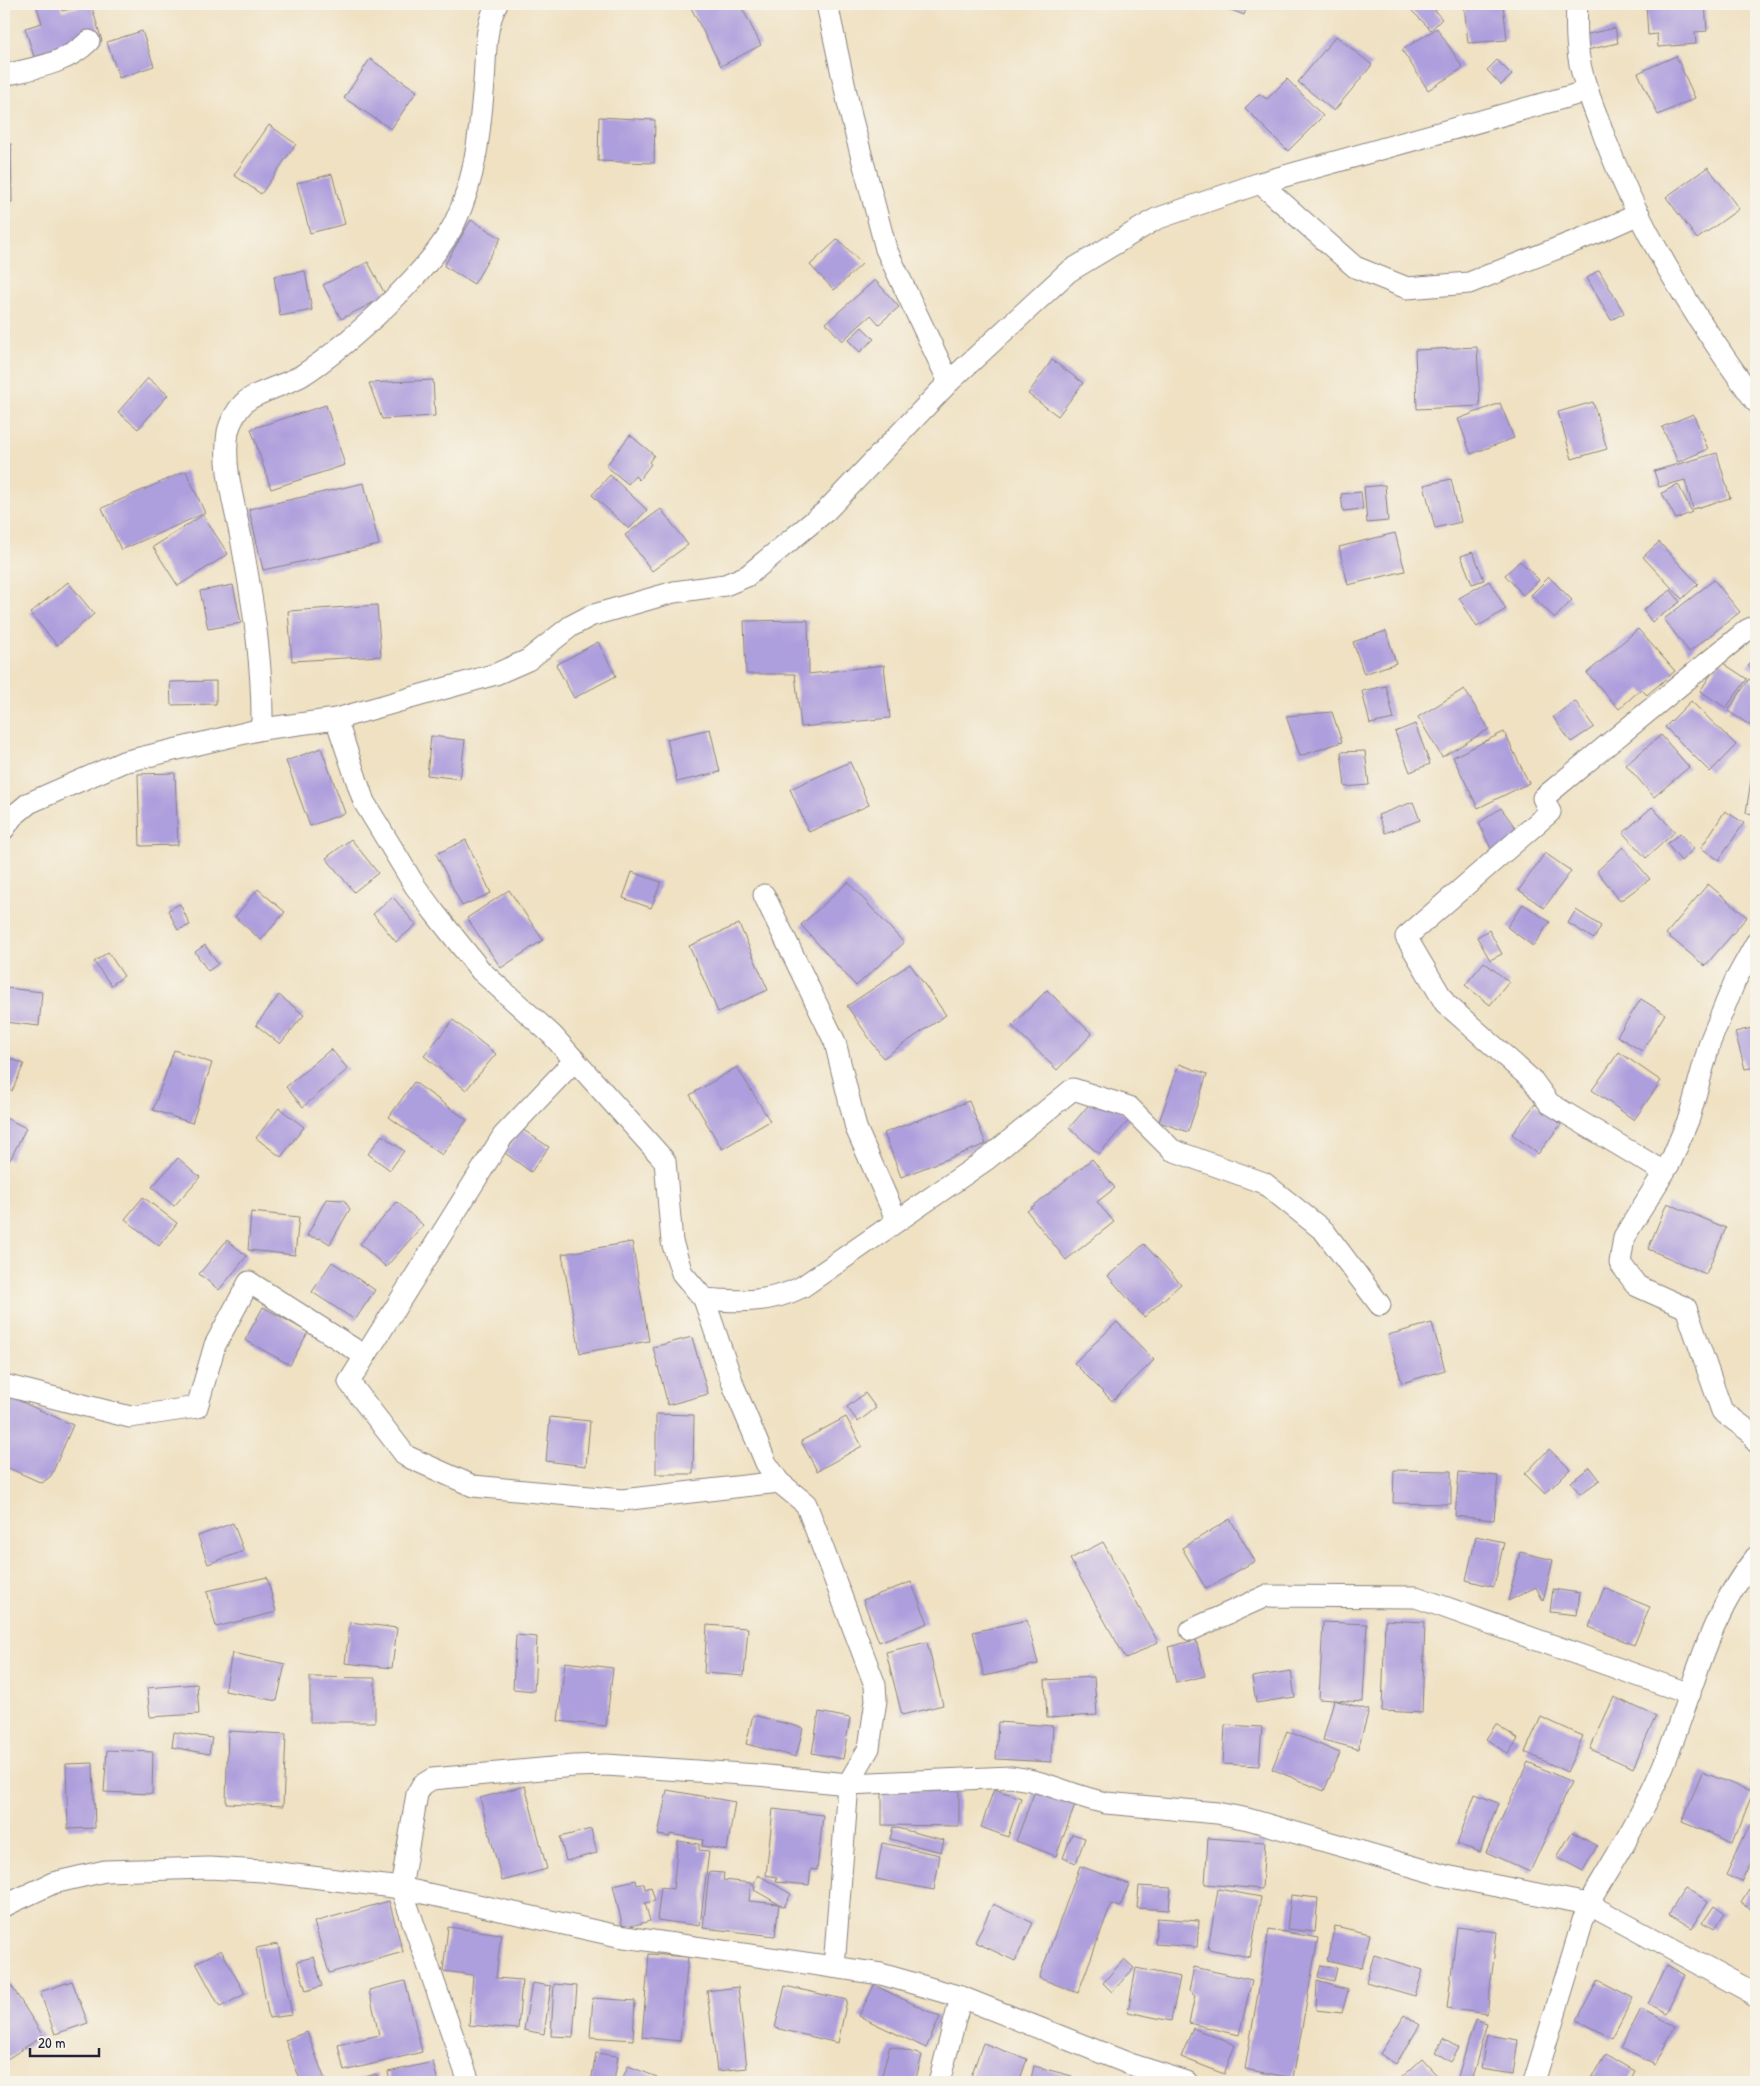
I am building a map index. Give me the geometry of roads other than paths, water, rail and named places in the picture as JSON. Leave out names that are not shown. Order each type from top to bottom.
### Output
[{"type":"street","points":[[262,729],[263,681],[257,629],[228,464],[228,432],[234,415],[245,401],[288,384],[319,364],[398,294],[436,251],[454,224],[467,192],[476,154],[488,31],[496,4]]},
{"type":"street","points":[[826,4],[851,116],[886,249],[949,382]]},
{"type":"street","points":[[1577,4],[1576,31],[1580,65],[1611,157],[1690,309],[1756,402]]},
{"type":"street","points":[[4,75],[46,66],[77,53],[89,41]]},
{"type":"street","points":[[6,821],[29,803],[123,762],[262,729],[336,719],[496,674],[528,660],[571,626],[590,616],[674,592],[726,584],[747,576],[826,512],[949,382],[1068,272],[1156,219],[1260,183],[1588,91]]},
{"type":"street","points":[[1260,183],[1355,266],[1407,288],[1469,283],[1639,214]]},
{"type":"street","points":[[1664,1172],[1549,1103],[1533,1081],[1445,1003],[1406,937],[1550,812],[1543,798],[1747,630],[1756,626]]},
{"type":"street","points":[[336,719],[364,802],[415,886],[481,971],[542,1026],[575,1060],[665,1161],[672,1242],[682,1273],[704,1299],[734,1387],[766,1463],[779,1482],[806,1504],[875,1685],[876,1700],[871,1742],[848,1784],[834,1967]]},
{"type":"street","points":[[764,895],[835,1042],[856,1128],[897,1221]]},
{"type":"street","points":[[1756,943],[1735,980],[1710,1042],[1689,1118],[1664,1172],[1624,1236],[1620,1263],[1637,1286],[1686,1308],[1722,1411],[1753,1434],[1756,1442]]},
{"type":"street","points":[[575,1060],[502,1136],[348,1382],[406,1456],[473,1486],[622,1500],[779,1482]]},
{"type":"street","points":[[704,1299],[746,1302],[789,1293],[987,1159],[1073,1089],[1129,1107],[1172,1150],[1264,1183],[1324,1231],[1380,1305]]},
{"type":"street","points":[[4,1385],[130,1417],[197,1407],[215,1345],[249,1282],[365,1356]]},
{"type":"street","points":[[1534,2082],[1588,1904],[1652,1790],[1690,1694],[1719,1612],[1742,1574],[1756,1557]]},
{"type":"street","points":[[1191,1630],[1266,1596],[1416,1598],[1690,1694]]},
{"type":"street","points":[[469,2082],[401,1888],[417,1794],[422,1785],[432,1779],[574,1766],[606,1765],[757,1775],[848,1784],[1011,1777],[1048,1783],[1089,1799],[1106,1803],[1217,1813],[1248,1818],[1446,1876],[1588,1904],[1756,1995]]},
{"type":"street","points":[[4,1906],[53,1883],[105,1871],[209,1868],[264,1871],[401,1888],[618,1936],[881,1974],[961,1997],[1130,2064],[1187,2082]]},
{"type":"street","points":[[939,2082],[961,1997]]}]
